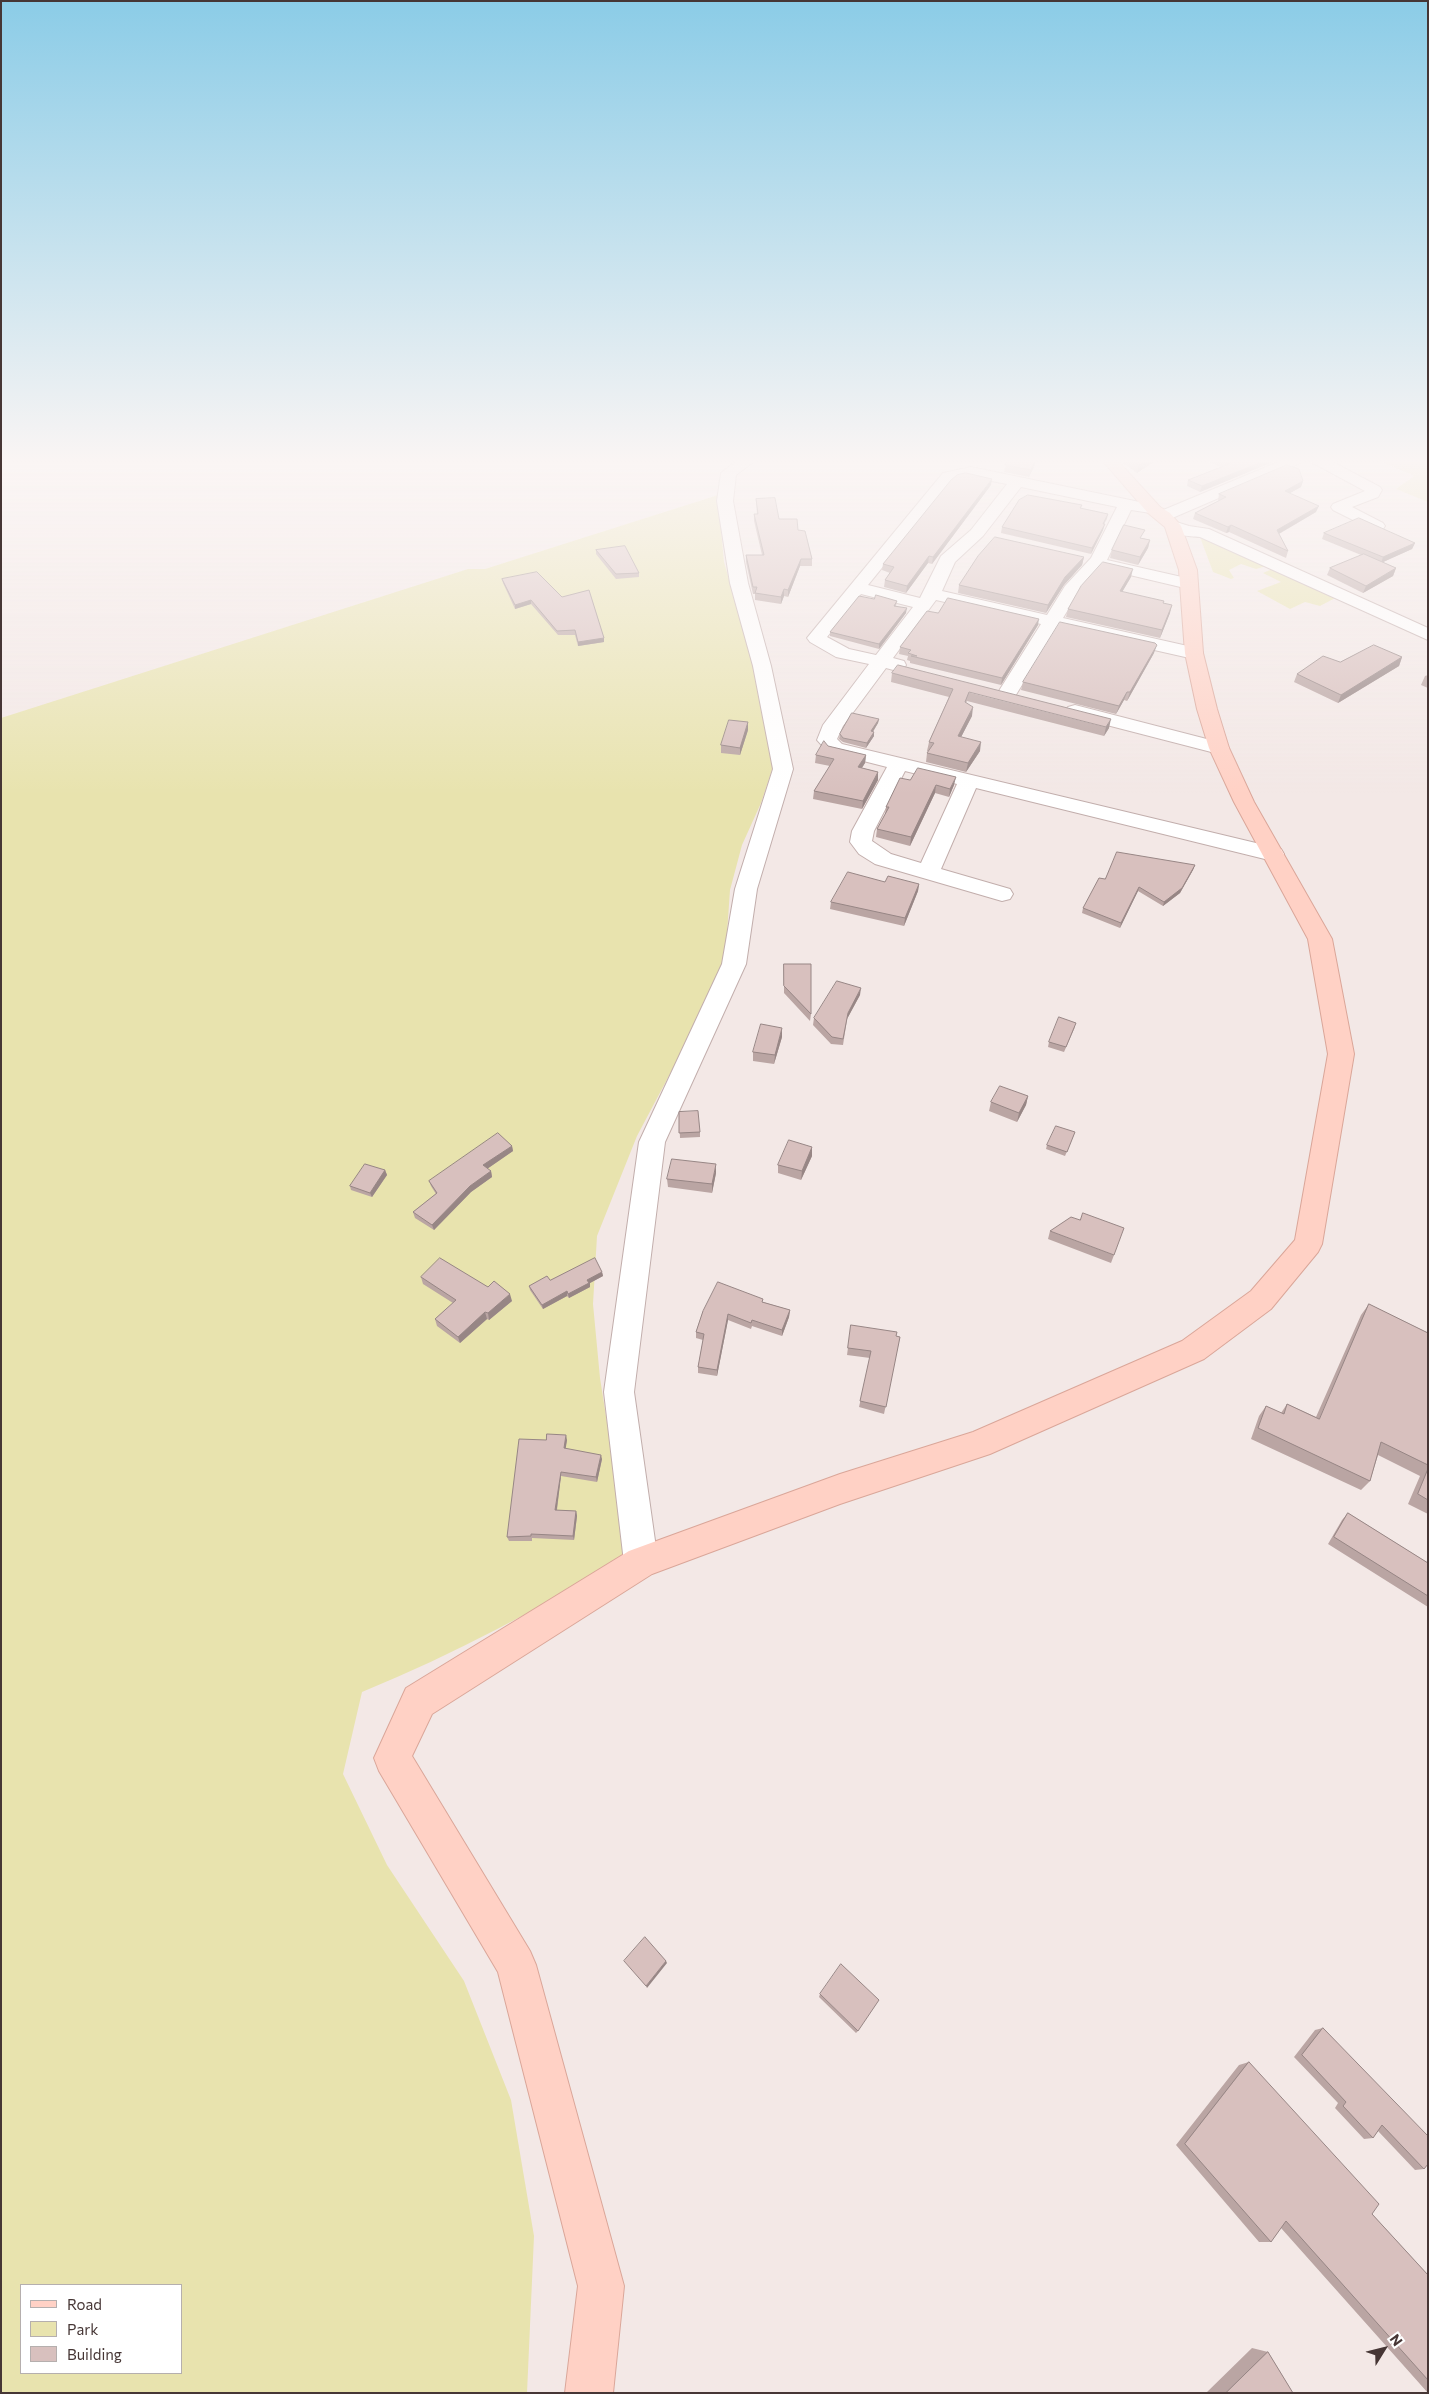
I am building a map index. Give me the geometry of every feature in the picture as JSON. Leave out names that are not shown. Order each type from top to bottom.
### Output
[{"type":"street","points":[[641,1562],[619,1392],[652,1142],[734,964],[746,889],[783,769],[762,666],[738,572]]},
{"type":"street","points":[[870,572],[816,638],[843,652],[917,671]]},
{"type":"street","points":[[941,572],[928,599],[833,725],[826,740],[835,748],[1273,854]]},
{"type":"street","points":[[1027,699],[998,692],[1053,622],[1072,590],[1088,572]]},
{"type":"street","points":[[1138,572],[1189,584]]},
{"type":"street","points":[[589,2393],[601,2286],[516,1965],[392,1758],[419,1701],[641,1562],[840,1489],[979,1444],[1193,1350],[1261,1300],[1308,1244],[1341,1054],[1320,938],[1244,802],[1219,748],[1207,710],[1194,653],[1188,572]]},
{"type":"street","points":[[1290,572],[1428,635]]},
{"type":"street","points":[[857,588],[1053,622],[1194,653]]},
{"type":"street","points":[[1056,706],[1219,748]]},
{"type":"street","points":[[899,762],[863,830],[861,842],[867,849],[882,859],[1002,894]]},
{"type":"street","points":[[928,872],[969,780]]},
{"type":"green space","points":[[459,572],[727,572],[755,669],[773,767],[761,803],[742,845],[730,890],[726,948],[716,987],[637,1136],[597,1236],[593,1304],[600,1378],[628,1557],[497,1629],[431,1662],[362,1692],[343,1774],[387,1865],[464,1981],[511,2100],[534,2236],[527,2393],[1,2393],[1,718]]},
{"type":"green space","points":[[1213,572],[1230,572],[1234,578],[1231,579]]},
{"type":"green space","points":[[1286,572],[1337,597],[1320,606],[1305,602],[1290,609],[1257,591],[1281,582],[1263,573]]},
{"type":"building","points":[[537,572],[562,597],[589,590],[604,638],[578,642],[575,630],[557,631],[531,600],[515,605],[502,579]]},
{"type":"building","points":[[614,572],[639,573],[616,574]]},
{"type":"building","points":[[750,572],[796,572],[788,590],[784,589],[781,597],[755,593],[757,587],[753,587]]},
{"type":"building","points":[[891,572],[917,572],[907,586],[885,580]]},
{"type":"building","points":[[968,572],[1070,572],[1048,605],[959,585]]},
{"type":"building","points":[[1094,572],[1131,572],[1120,591],[1164,601],[1163,603],[1172,605],[1162,630],[1068,609],[1081,586]]},
{"type":"building","points":[[1337,572],[1390,572],[1366,586]]},
{"type":"building","points":[[876,595],[897,601],[894,606],[907,608],[879,644],[830,632],[859,596],[874,599]]},
{"type":"building","points":[[948,598],[1039,619],[1002,678],[911,656],[917,656],[908,653],[911,650],[900,647],[927,611],[938,613]]},
{"type":"building","points":[[1060,622],[1157,645],[1130,692],[1127,692],[1119,706],[1023,682]]},
{"type":"building","points":[[1374,645],[1402,657],[1341,695],[1297,674],[1323,656],[1340,662]]},
{"type":"building","points":[[898,665],[1111,719],[1106,727],[969,692],[965,702],[973,707],[958,736],[981,742],[968,763],[927,753],[934,743],[929,742],[953,689],[892,673]]},
{"type":"building","points":[[852,713],[879,719],[871,731],[874,732],[867,743],[843,738],[840,734]]},
{"type":"building","points":[[729,720],[748,722],[740,748],[721,745]]},
{"type":"building","points":[[824,741],[828,746],[866,755],[858,767],[878,772],[863,801],[814,791],[834,759],[816,755]]},
{"type":"building","points":[[918,768],[956,777],[950,789],[936,785],[911,837],[877,829],[889,807],[886,807],[900,778],[910,780]]},
{"type":"building","points":[[1117,852],[1195,865],[1182,888],[1164,902],[1139,887],[1121,923],[1083,908],[1099,878],[1105,879]]},
{"type":"building","points":[[848,872],[885,882],[888,876],[919,884],[905,918],[831,902]]},
{"type":"building","points":[[784,964],[811,964],[811,1014],[784,986]]},
{"type":"building","points":[[837,981],[861,988],[848,1013],[843,1039],[832,1037],[814,1018]]},
{"type":"building","points":[[1059,1017],[1076,1023],[1066,1047],[1049,1042]]},
{"type":"building","points":[[761,1024],[782,1028],[775,1055],[753,1052]]},
{"type":"building","points":[[1000,1086],[1028,1096],[1019,1113],[991,1102]]},
{"type":"building","points":[[698,1111],[700,1132],[679,1133],[679,1112]]},
{"type":"building","points":[[1056,1126],[1075,1132],[1067,1152],[1047,1145]]},
{"type":"building","points":[[498,1133],[512,1146],[483,1165],[491,1171],[470,1186],[432,1225],[413,1212],[437,1193],[429,1181]]},
{"type":"building","points":[[789,1140],[812,1147],[802,1171],[778,1165]]},
{"type":"building","points":[[672,1159],[716,1164],[712,1184],[667,1179]]},
{"type":"building","points":[[365,1164],[385,1170],[370,1193],[350,1186]]},
{"type":"building","points":[[1083,1213],[1124,1228],[1114,1255],[1050,1231],[1071,1217],[1080,1220]]},
{"type":"building","points":[[440,1258],[488,1287],[494,1281],[510,1294],[488,1313],[485,1312],[458,1337],[435,1319],[456,1300],[421,1277]]},
{"type":"building","points":[[595,1258],[602,1272],[587,1280],[589,1283],[568,1294],[567,1291],[542,1305],[529,1286],[547,1276],[550,1280]]},
{"type":"building","points":[[718,1282],[763,1299],[762,1302],[790,1310],[782,1330],[752,1320],[751,1323],[728,1314],[717,1370],[698,1367],[704,1334],[696,1332],[703,1311]]},
{"type":"building","points":[[1369,1304],[1428,1333],[1428,1465],[1381,1442],[1370,1481],[1258,1428],[1266,1406],[1284,1414],[1287,1404],[1319,1419]]},
{"type":"building","points":[[851,1325],[897,1332],[896,1336],[900,1337],[886,1407],[860,1401],[871,1351],[848,1348]]},
{"type":"building","points":[[547,1434],[566,1435],[564,1448],[601,1455],[596,1477],[561,1472],[555,1510],[576,1511],[573,1536],[531,1534],[531,1536],[507,1537],[519,1439],[546,1440]]},
{"type":"building","points":[[1428,1469],[1428,1500],[1418,1494]]},
{"type":"building","points":[[1348,1513],[1428,1563],[1428,1596],[1334,1537]]},
{"type":"building","points":[[645,1937],[666,1961],[646,1986],[624,1961]]},
{"type":"building","points":[[841,1964],[879,2000],[858,2031],[820,1994]]},
{"type":"building","points":[[1323,2028],[1428,2136],[1428,2164],[1424,2169],[1382,2125],[1373,2138],[1343,2106],[1346,2102],[1302,2055]]},
{"type":"building","points":[[1249,2062],[1379,2204],[1372,2214],[1428,2275],[1428,2380],[1286,2221],[1271,2242],[1185,2144]]},
{"type":"building","points":[[1268,2352],[1293,2393],[1226,2393]]}]
